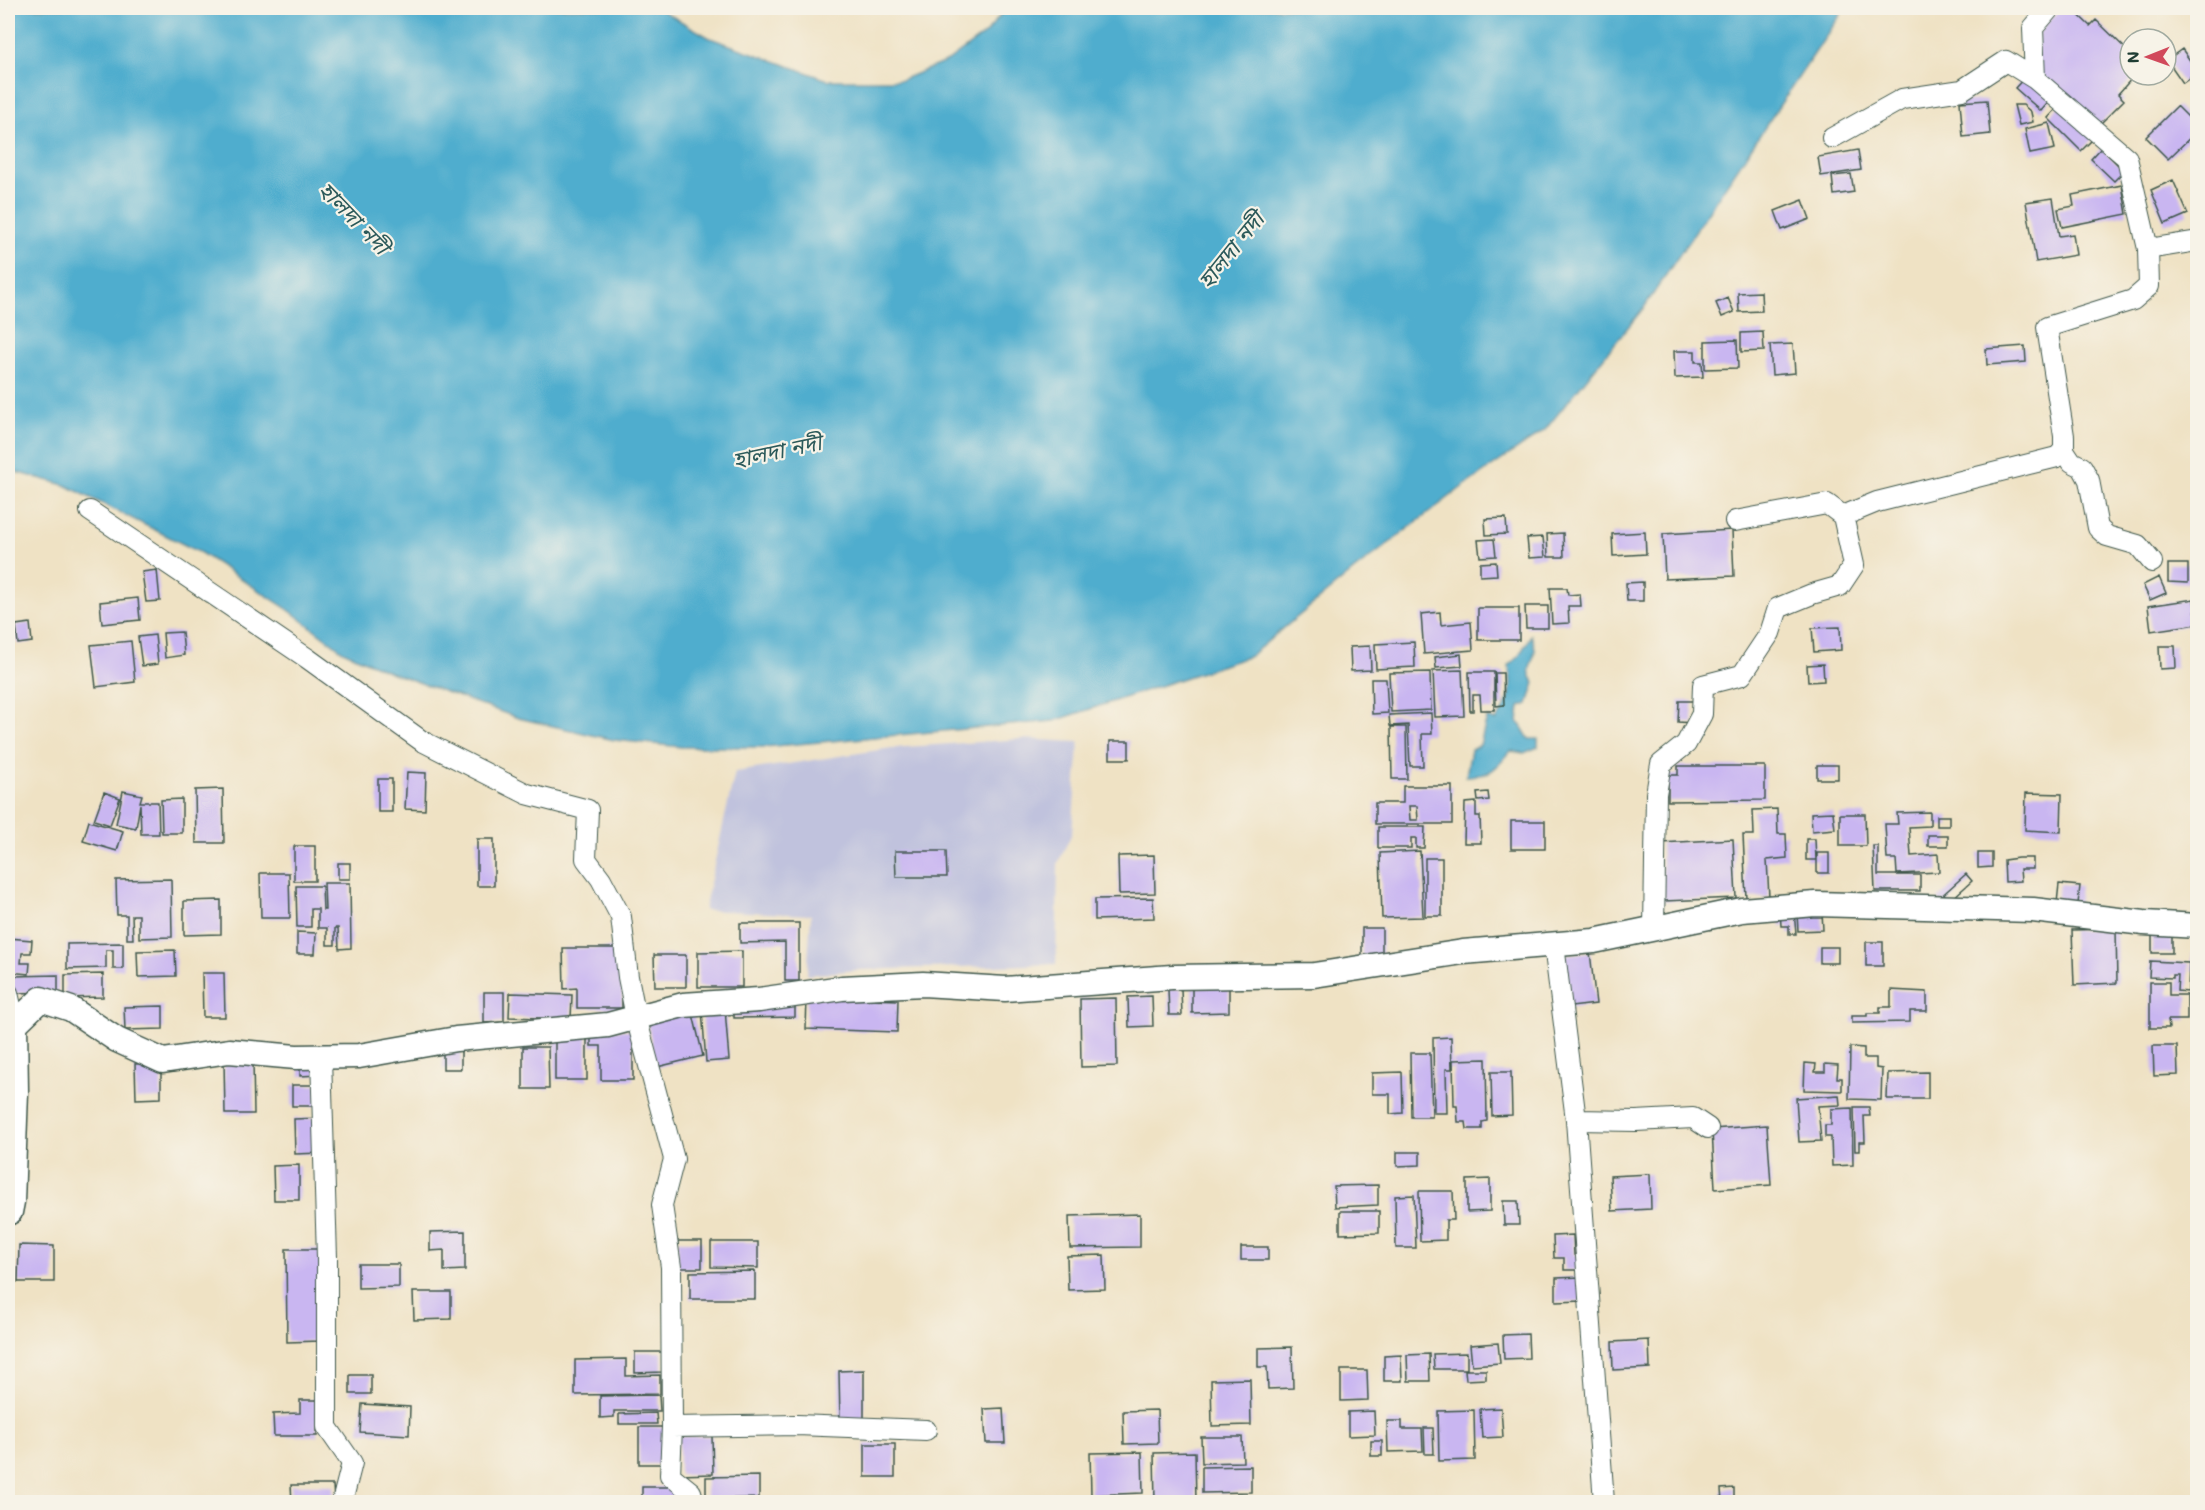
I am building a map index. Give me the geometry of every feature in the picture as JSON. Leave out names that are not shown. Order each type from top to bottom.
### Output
[{"type":"street","points":[[2035,79],[2033,28],[2050,8]]},
{"type":"street","points":[[1832,138],[1902,99],[1962,90],[2006,61],[2035,79],[2127,158],[2148,249],[2149,286],[2133,300],[2048,327],[2064,450],[2072,462],[2082,467],[2089,480],[2098,528],[2107,536],[2138,545],[2152,562]]},
{"type":"street","points":[[2148,249],[2198,242]]},
{"type":"street","points":[[1843,516],[1877,502],[2057,457],[2064,450]]},
{"type":"street","points":[[1654,927],[1656,794],[1661,764],[1686,744],[1702,714],[1703,685],[1742,675],[1770,633],[1778,608],[1812,594],[1840,586],[1854,565],[1843,516],[1827,504],[1736,521]]},
{"type":"street","points":[[90,511],[307,658],[422,741],[527,794],[588,810],[586,859],[601,879],[621,916],[628,977],[636,1017],[674,1159],[662,1205],[671,1267],[670,1475],[691,1492],[694,1503]]},
{"type":"street","points":[[15,1024],[41,999],[71,1009],[117,1040],[163,1061],[229,1051],[296,1058],[359,1056],[456,1039],[608,1025],[683,1005],[759,1000],[842,988],[923,984],[1005,989],[1172,977],[1314,975],[1462,952],[1594,941],[1742,910],[1815,904],[2033,910],[2198,926]]},
{"type":"street","points":[[1554,945],[1576,1120],[1604,1503]]},
{"type":"street","points":[[8,993],[15,1024],[16,1092],[12,1202],[10,1212],[8,1212]]},
{"type":"street","points":[[321,1057],[327,1258],[327,1426],[352,1463],[342,1503]]},
{"type":"street","points":[[1576,1120],[1636,1121],[1693,1118],[1708,1128]]},
{"type":"street","points":[[672,1427],[797,1425],[926,1430]]},
{"type":"shaded area","points":[[1021,739],[1079,742],[1072,833],[1058,863],[1056,964],[856,970],[807,975],[811,915],[704,910],[735,772],[892,748]]},
{"type":"water","name":"হালদা নদী","points":[[8,8],[658,8],[710,38],[828,80],[901,80],[948,61],[987,32],[1006,8],[1845,8],[1645,306],[1545,430],[1461,488],[1353,571],[1250,656],[1054,721],[764,747],[682,747],[614,740],[518,718],[390,672],[343,651],[286,608],[201,553],[65,485],[8,470]]},
{"type":"water","points":[[1531,635],[1535,650],[1529,670],[1535,683],[1528,704],[1520,707],[1518,721],[1529,739],[1538,739],[1538,747],[1524,753],[1511,751],[1487,773],[1466,776],[1471,750],[1480,745],[1487,718],[1496,721],[1508,701],[1511,689],[1509,665],[1519,656]]},
{"type":"building","points":[[2061,8],[2071,8],[2090,26],[2096,20],[2118,41],[2118,87],[2124,87],[2118,94],[2124,100],[2096,128],[2037,70],[2038,34]]},
{"type":"building","points":[[2182,49],[2198,72],[2183,83],[2178,76],[2178,52]]},
{"type":"building","points":[[2027,75],[2052,98],[2041,111],[2015,88]]},
{"type":"building","points":[[1987,100],[1990,134],[1963,137],[1960,102]]},
{"type":"building","points":[[2014,105],[2023,105],[2031,112],[2033,122],[2019,125]]},
{"type":"building","points":[[2060,105],[2094,138],[2081,151],[2048,118]]},
{"type":"building","points":[[2177,106],[2198,127],[2198,130],[2168,159],[2146,137]]},
{"type":"building","points":[[2049,123],[2055,149],[2030,154],[2025,129]]},
{"type":"building","points":[[2101,148],[2124,171],[2114,181],[2091,159]]},
{"type":"building","points":[[1858,150],[1861,170],[1821,176],[1818,157]]},
{"type":"building","points":[[1851,174],[1854,192],[1834,195],[1832,176]]},
{"type":"building","points":[[2173,180],[2188,214],[2165,224],[2151,190]]},
{"type":"building","points":[[2122,185],[2127,214],[2062,227],[2058,209],[2074,206],[2072,195]]},
{"type":"building","points":[[2053,198],[2059,236],[2073,234],[2076,255],[2036,262],[2026,202]]},
{"type":"building","points":[[1803,200],[1810,219],[1782,230],[1775,211]]},
{"type":"building","points":[[1761,292],[1762,311],[1739,312],[1738,293]]},
{"type":"building","points":[[1728,298],[1734,312],[1722,317],[1716,303]]},
{"type":"building","points":[[1763,332],[1764,351],[1741,352],[1741,333]]},
{"type":"building","points":[[1737,340],[1738,368],[1705,369],[1705,341]]},
{"type":"building","points":[[1793,344],[1795,373],[1772,375],[1770,345]]},
{"type":"building","points":[[2025,346],[2026,362],[1987,365],[1986,349]]},
{"type":"building","points":[[1674,351],[1695,351],[1695,362],[1702,362],[1703,377],[1675,378]]},
{"type":"building","points":[[1506,518],[1507,534],[1486,535],[1485,519]]},
{"type":"building","points":[[1732,530],[1734,576],[1665,579],[1663,534]]},
{"type":"building","points":[[1645,532],[1646,554],[1613,556],[1612,534]]},
{"type":"building","points":[[1563,533],[1564,557],[1548,557],[1547,534]]},
{"type":"building","points":[[1543,537],[1545,557],[1529,558],[1527,538]]},
{"type":"building","points":[[1494,539],[1496,556],[1480,557],[1478,540]]},
{"type":"building","points":[[1496,562],[1497,575],[1480,576],[1480,563]]},
{"type":"building","points":[[2168,564],[2188,564],[2188,583],[2168,582]]},
{"type":"building","points":[[157,570],[160,601],[146,602],[142,572]]},
{"type":"building","points":[[2159,577],[2166,593],[2150,600],[2143,585]]},
{"type":"building","points":[[1643,582],[1643,601],[1627,601],[1626,583]]},
{"type":"building","points":[[1550,588],[1567,588],[1568,595],[1580,594],[1581,606],[1568,606],[1569,623],[1552,624]]},
{"type":"building","points":[[138,598],[140,620],[102,624],[100,602]]},
{"type":"building","points":[[2194,599],[2197,624],[2151,631],[2148,606]]},
{"type":"building","points":[[1525,606],[1548,606],[1548,628],[1526,628]]},
{"type":"building","points":[[1478,608],[1519,608],[1519,640],[1478,640]]},
{"type":"building","points":[[1440,612],[1441,625],[1471,622],[1473,650],[1424,654],[1421,614]]},
{"type":"building","points":[[30,623],[32,642],[18,644],[16,625]]},
{"type":"building","points":[[1840,627],[1841,650],[1814,652],[1812,628]]},
{"type":"building","points":[[182,632],[184,655],[165,658],[163,633]]},
{"type":"building","points":[[155,635],[158,664],[142,666],[138,637]]},
{"type":"building","points":[[131,641],[135,682],[96,687],[91,645]]},
{"type":"building","points":[[1414,642],[1415,667],[1376,669],[1375,644]]},
{"type":"building","points":[[1370,646],[1371,670],[1351,671],[1350,647]]},
{"type":"building","points":[[2159,646],[2175,646],[2176,668],[2160,669]]},
{"type":"building","points":[[1461,654],[1462,666],[1436,668],[1435,657]]},
{"type":"building","points":[[1823,664],[1824,681],[1808,682],[1807,665]]},
{"type":"building","points":[[1462,670],[1464,716],[1435,717],[1433,671]]},
{"type":"building","points":[[1430,672],[1431,710],[1391,712],[1389,673]]},
{"type":"building","points":[[1469,672],[1494,672],[1494,710],[1481,710],[1480,695],[1473,695],[1473,711],[1470,711]]},
{"type":"building","points":[[1495,673],[1503,673],[1504,705],[1496,706]]},
{"type":"building","points":[[1371,679],[1386,679],[1388,713],[1372,714]]},
{"type":"building","points":[[1679,701],[1693,701],[1693,723],[1678,722]]},
{"type":"building","points":[[1431,713],[1432,734],[1422,734],[1423,766],[1410,766],[1408,725],[1390,726],[1389,715]]},
{"type":"building","points":[[1391,727],[1406,727],[1407,779],[1392,779]]},
{"type":"building","points":[[1110,741],[1129,741],[1129,759],[1110,759]]},
{"type":"building","points":[[1817,765],[1838,765],[1838,779],[1817,779]]},
{"type":"building","points":[[1678,766],[1765,766],[1765,800],[1668,801],[1668,775],[1678,775]]},
{"type":"building","points":[[407,772],[426,773],[425,810],[405,809]]},
{"type":"building","points":[[378,779],[392,779],[392,812],[378,812]]},
{"type":"building","points":[[1403,786],[1452,786],[1452,824],[1375,824],[1375,803],[1403,803]],"holes":[[[1409,806],[1417,806],[1418,820],[1410,820]]]},
{"type":"building","points":[[223,789],[224,843],[196,843],[195,790]]},
{"type":"building","points":[[123,791],[142,795],[140,802],[158,802],[159,834],[141,834],[140,804],[136,828],[116,824]]},
{"type":"building","points":[[104,792],[120,798],[110,825],[94,820]]},
{"type":"building","points":[[1488,792],[1489,800],[1478,801],[1477,793]]},
{"type":"building","points":[[2026,793],[2062,794],[2061,832],[2025,830]]},
{"type":"building","points":[[182,799],[182,833],[162,833],[161,800]]},
{"type":"building","points":[[1476,802],[1476,816],[1480,816],[1481,843],[1464,843],[1465,803]]},
{"type":"building","points":[[1777,809],[1778,834],[1786,834],[1787,858],[1767,860],[1769,897],[1746,898],[1743,835],[1754,835],[1753,810]]},
{"type":"building","points":[[1833,812],[1835,829],[1812,831],[1811,813]]},
{"type":"building","points":[[1930,812],[1930,826],[1909,827],[1911,856],[1938,854],[1939,872],[1897,874],[1896,859],[1887,859],[1885,824],[1898,824],[1897,813]]},
{"type":"building","points":[[1840,814],[1865,814],[1866,846],[1840,846]]},
{"type":"building","points":[[1937,816],[1949,816],[1949,826],[1937,826]]},
{"type":"building","points":[[89,821],[123,831],[117,851],[83,841]]},
{"type":"building","points":[[1511,821],[1545,821],[1545,849],[1511,849]]},
{"type":"building","points":[[1378,827],[1425,827],[1424,848],[1416,848],[1416,838],[1411,838],[1411,848],[1378,848]]},
{"type":"building","points":[[1928,835],[1948,835],[1948,846],[1928,846]]},
{"type":"building","points":[[477,839],[494,839],[494,886],[477,886]]},
{"type":"building","points":[[1733,839],[1736,898],[1664,901],[1661,843]]},
{"type":"building","points":[[1806,839],[1815,839],[1816,860],[1806,860]]},
{"type":"building","points":[[294,846],[315,846],[315,881],[294,881]]},
{"type":"building","points":[[1873,846],[1878,846],[1878,875],[1920,875],[1920,891],[1875,891]]},
{"type":"building","points":[[895,851],[946,851],[947,877],[896,877]]},
{"type":"building","points":[[1420,851],[1423,917],[1382,918],[1380,853]]},
{"type":"building","points":[[1817,853],[1829,853],[1829,873],[1817,873]]},
{"type":"building","points":[[1978,853],[1992,853],[1992,867],[1978,868]]},
{"type":"building","points":[[1154,855],[1155,893],[1119,894],[1118,856]]},
{"type":"building","points":[[1425,858],[1442,858],[1442,916],[1425,916]]},
{"type":"building","points":[[2033,858],[2033,869],[2020,869],[2021,881],[2005,882],[2004,860]]},
{"type":"building","points":[[338,863],[350,863],[350,879],[338,879]]},
{"type":"building","points":[[260,873],[289,873],[290,918],[261,918]]},
{"type":"building","points":[[1966,874],[1972,881],[1944,906],[1938,899]]},
{"type":"building","points":[[171,879],[172,937],[139,938],[139,915],[132,915],[133,939],[127,939],[127,915],[117,915],[116,880]]},
{"type":"building","points":[[324,883],[350,883],[351,948],[339,949],[338,928],[335,928],[335,945],[327,945],[327,928],[318,928],[318,909],[311,909],[311,927],[297,927],[296,886],[322,886],[323,910],[325,910]]},
{"type":"building","points":[[2059,884],[2080,886],[2078,904],[2057,903]]},
{"type":"building","points":[[1153,898],[1154,918],[1095,920],[1095,899]]},
{"type":"building","points":[[221,900],[221,934],[184,935],[184,901]]},
{"type":"building","points":[[1780,911],[1794,911],[1796,934],[1789,934],[1789,926],[1781,926]]},
{"type":"building","points":[[1822,912],[1823,930],[1798,931],[1797,913]]},
{"type":"building","points":[[740,923],[799,923],[799,981],[785,981],[785,942],[740,943]]},
{"type":"building","points":[[1362,928],[1382,928],[1382,958],[1362,958]]},
{"type":"building","points":[[2116,929],[2117,983],[2074,985],[2072,930]]},
{"type":"building","points":[[297,932],[316,933],[315,954],[297,954]]},
{"type":"building","points":[[2152,932],[2172,932],[2172,953],[2152,953]]},
{"type":"building","points":[[8,938],[32,940],[31,953],[22,953],[21,963],[30,963],[29,974],[8,972]]},
{"type":"building","points":[[1866,942],[1883,942],[1883,966],[1866,966]]},
{"type":"building","points":[[123,943],[123,969],[113,969],[113,950],[106,950],[106,968],[67,969],[67,944]]},
{"type":"building","points":[[1820,947],[1838,947],[1838,963],[1820,963]]},
{"type":"building","points":[[563,948],[622,948],[622,1008],[577,1008],[577,988],[564,989]]},
{"type":"building","points":[[175,950],[176,976],[138,977],[137,951]]},
{"type":"building","points":[[742,951],[742,987],[698,987],[698,952]]},
{"type":"building","points":[[1590,952],[1596,1004],[1571,1007],[1565,955]]},
{"type":"building","points":[[2192,953],[2198,953],[2198,970],[2192,970]]},
{"type":"building","points":[[654,955],[686,955],[686,987],[655,987]]},
{"type":"building","points":[[2150,961],[2189,963],[2188,992],[2177,991],[2178,975],[2173,975],[2173,978],[2149,977]]},
{"type":"building","points":[[202,973],[224,973],[225,1017],[203,1017]]},
{"type":"building","points":[[103,974],[103,997],[65,998],[65,975]]},
{"type":"building","points":[[58,975],[58,992],[13,993],[13,976]]},
{"type":"building","points":[[2150,982],[2169,982],[2169,995],[2187,995],[2187,1020],[2168,1020],[2169,1028],[2150,1028]]},
{"type":"building","points":[[1192,987],[1229,987],[1229,1012],[1192,1013]]},
{"type":"building","points":[[1168,989],[1181,989],[1182,1015],[1169,1015]]},
{"type":"building","points":[[1891,990],[1927,992],[1927,1011],[1910,1011],[1910,1022],[1852,1023],[1852,1016],[1880,1013],[1880,1007],[1891,1007]]},
{"type":"building","points":[[484,992],[504,992],[504,1022],[484,1023]]},
{"type":"building","points":[[510,993],[572,995],[571,1019],[509,1017]]},
{"type":"building","points":[[1152,996],[1153,1026],[1129,1027],[1128,997]]},
{"type":"building","points":[[807,997],[898,1000],[897,1032],[806,1029]]},
{"type":"building","points":[[1116,998],[1117,1066],[1081,1067],[1080,999]]},
{"type":"building","points":[[795,1004],[795,1017],[734,1018],[734,1005]]},
{"type":"building","points":[[163,1006],[163,1029],[125,1030],[124,1007]]},
{"type":"building","points":[[725,1009],[729,1060],[706,1062],[702,1010]]},
{"type":"building","points":[[692,1010],[703,1056],[657,1067],[647,1021]]},
{"type":"building","points":[[591,1030],[633,1030],[633,1080],[601,1080],[601,1046],[591,1046]]},
{"type":"building","points":[[555,1035],[587,1035],[587,1080],[555,1080]]},
{"type":"building","points":[[1451,1037],[1452,1069],[1446,1069],[1447,1113],[1434,1113],[1433,1038]]},
{"type":"building","points":[[2153,1046],[2177,1046],[2178,1075],[2154,1076]]},
{"type":"building","points":[[443,1047],[461,1048],[461,1069],[443,1069]]},
{"type":"building","points":[[523,1047],[548,1047],[549,1089],[523,1089]]},
{"type":"building","points":[[1850,1047],[1864,1048],[1864,1058],[1876,1058],[1876,1068],[1882,1069],[1881,1100],[1849,1099]]},
{"type":"building","points":[[1410,1053],[1430,1053],[1432,1117],[1411,1117]]},
{"type":"building","points":[[1486,1059],[1487,1121],[1482,1122],[1482,1129],[1467,1129],[1466,1122],[1458,1122],[1457,1106],[1454,1106],[1453,1060]]},
{"type":"building","points":[[253,1060],[254,1114],[225,1114],[224,1061]]},
{"type":"building","points":[[300,1062],[318,1062],[319,1075],[300,1076]]},
{"type":"building","points":[[161,1063],[161,1098],[136,1099],[135,1064]]},
{"type":"building","points":[[1805,1063],[1816,1064],[1815,1072],[1825,1072],[1825,1064],[1838,1065],[1837,1078],[1842,1078],[1842,1091],[1804,1090]]},
{"type":"building","points":[[1402,1072],[1403,1113],[1390,1114],[1390,1094],[1372,1094],[1372,1073]]},
{"type":"building","points":[[1491,1072],[1511,1072],[1512,1115],[1492,1116]]},
{"type":"building","points":[[1928,1072],[1928,1099],[1887,1099],[1888,1073]]},
{"type":"building","points":[[292,1085],[316,1085],[317,1106],[292,1106]]},
{"type":"building","points":[[1839,1095],[1840,1105],[1818,1106],[1821,1141],[1799,1142],[1796,1098]]},
{"type":"building","points":[[1854,1107],[1869,1107],[1870,1116],[1864,1116],[1865,1142],[1859,1142],[1859,1151],[1855,1151]]},
{"type":"building","points":[[1852,1108],[1853,1165],[1832,1166],[1831,1137],[1825,1137],[1825,1125],[1831,1125],[1831,1109]]},
{"type":"building","points":[[320,1118],[321,1153],[295,1154],[294,1119]]},
{"type":"building","points":[[1767,1125],[1771,1185],[1715,1189],[1712,1129]]},
{"type":"building","points":[[1397,1152],[1420,1152],[1420,1165],[1397,1166]]},
{"type":"building","points":[[299,1165],[299,1200],[274,1200],[273,1166]]},
{"type":"building","points":[[1650,1174],[1651,1209],[1612,1211],[1610,1176]]},
{"type":"building","points":[[1490,1179],[1490,1211],[1467,1212],[1467,1180]]},
{"type":"building","points":[[1378,1185],[1378,1205],[1335,1207],[1334,1186]]},
{"type":"building","points":[[1419,1191],[1453,1191],[1454,1220],[1446,1220],[1446,1240],[1420,1241]]},
{"type":"building","points":[[1414,1195],[1416,1248],[1396,1248],[1395,1196]]},
{"type":"building","points":[[1503,1201],[1518,1201],[1519,1225],[1504,1225]]},
{"type":"building","points":[[1340,1211],[1379,1211],[1379,1233],[1340,1234]]},
{"type":"building","points":[[1140,1214],[1140,1247],[1070,1248],[1069,1216]]},
{"type":"building","points":[[465,1231],[465,1270],[444,1271],[444,1250],[430,1251],[430,1232]]},
{"type":"building","points":[[1573,1235],[1574,1255],[1580,1255],[1580,1270],[1564,1270],[1564,1258],[1554,1258],[1553,1236]]},
{"type":"building","points":[[678,1241],[702,1241],[702,1268],[678,1268]]},
{"type":"building","points":[[711,1242],[758,1242],[758,1268],[711,1267]]},
{"type":"building","points":[[19,1245],[54,1246],[54,1282],[18,1282]]},
{"type":"building","points":[[1241,1247],[1268,1247],[1268,1260],[1241,1260]]},
{"type":"building","points":[[286,1249],[320,1249],[321,1341],[287,1342]]},
{"type":"building","points":[[1104,1255],[1105,1289],[1068,1290],[1067,1256]]},
{"type":"building","points":[[358,1264],[399,1264],[399,1287],[358,1288]]},
{"type":"building","points":[[755,1271],[755,1299],[690,1299],[690,1272]]},
{"type":"building","points":[[1582,1277],[1583,1301],[1556,1302],[1556,1278]]},
{"type":"building","points":[[413,1292],[451,1292],[451,1319],[414,1320]]},
{"type":"building","points":[[1528,1334],[1529,1358],[1504,1359],[1503,1335]]},
{"type":"building","points":[[1649,1340],[1650,1368],[1613,1370],[1612,1342]]},
{"type":"building","points":[[1498,1343],[1500,1363],[1472,1365],[1470,1345]]},
{"type":"building","points":[[1292,1347],[1293,1388],[1268,1389],[1267,1367],[1258,1367],[1258,1348]]},
{"type":"building","points":[[635,1352],[662,1352],[662,1372],[635,1373]]},
{"type":"building","points":[[1467,1353],[1467,1369],[1434,1369],[1433,1354]]},
{"type":"building","points":[[1429,1354],[1430,1381],[1408,1381],[1407,1355]]},
{"type":"building","points":[[1401,1355],[1402,1381],[1384,1381],[1384,1356]]},
{"type":"building","points":[[626,1359],[626,1376],[660,1375],[660,1394],[575,1395],[575,1360]]},
{"type":"building","points":[[864,1370],[864,1420],[840,1421],[839,1371]]},
{"type":"building","points":[[1341,1370],[1367,1370],[1368,1400],[1341,1401]]},
{"type":"building","points":[[1465,1370],[1486,1370],[1486,1379],[1466,1380]]},
{"type":"building","points":[[350,1375],[371,1375],[371,1394],[350,1394]]},
{"type":"building","points":[[1250,1379],[1251,1425],[1212,1426],[1211,1380]]},
{"type":"building","points":[[659,1395],[660,1411],[614,1411],[614,1417],[600,1418],[600,1396]]},
{"type":"building","points":[[300,1400],[322,1400],[323,1418],[317,1418],[317,1436],[274,1436],[273,1414],[300,1413]]},
{"type":"building","points":[[362,1404],[410,1407],[409,1435],[360,1432]]},
{"type":"building","points":[[1003,1408],[1005,1443],[986,1443],[984,1409]]},
{"type":"building","points":[[1501,1408],[1503,1437],[1482,1438],[1480,1409]]},
{"type":"building","points":[[1157,1410],[1158,1443],[1124,1444],[1123,1411]]},
{"type":"building","points":[[1474,1410],[1475,1460],[1439,1461],[1438,1411]]},
{"type":"building","points":[[1374,1411],[1375,1435],[1348,1436],[1348,1412]]},
{"type":"building","points":[[656,1413],[657,1424],[619,1424],[619,1414]]},
{"type":"building","points":[[1387,1421],[1402,1421],[1402,1429],[1422,1429],[1423,1451],[1388,1452]]},
{"type":"building","points":[[639,1427],[666,1427],[667,1464],[639,1464]]},
{"type":"building","points":[[1424,1428],[1433,1428],[1434,1454],[1425,1454]]},
{"type":"building","points":[[712,1436],[713,1474],[679,1475],[679,1437]]},
{"type":"building","points":[[1201,1437],[1242,1437],[1243,1462],[1202,1463]]},
{"type":"building","points":[[1371,1441],[1382,1441],[1382,1456],[1371,1456]]},
{"type":"building","points":[[865,1444],[895,1444],[895,1477],[865,1477]]},
{"type":"building","points":[[1142,1452],[1143,1493],[1091,1495],[1090,1453]]},
{"type":"building","points":[[1195,1452],[1196,1502],[1155,1502],[1154,1453]]},
{"type":"building","points":[[1251,1466],[1251,1492],[1202,1493],[1202,1467]]},
{"type":"building","points":[[759,1476],[759,1498],[706,1499],[706,1477]]},
{"type":"building","points":[[291,1485],[333,1485],[334,1502],[292,1502]]},
{"type":"building","points":[[642,1487],[682,1487],[689,1502],[642,1502]]},
{"type":"building","points":[[1734,1488],[1734,1502],[1722,1502],[1721,1489]]},
{"type":"building","points":[[387,1500],[408,1500],[408,1502],[387,1502]]}]
